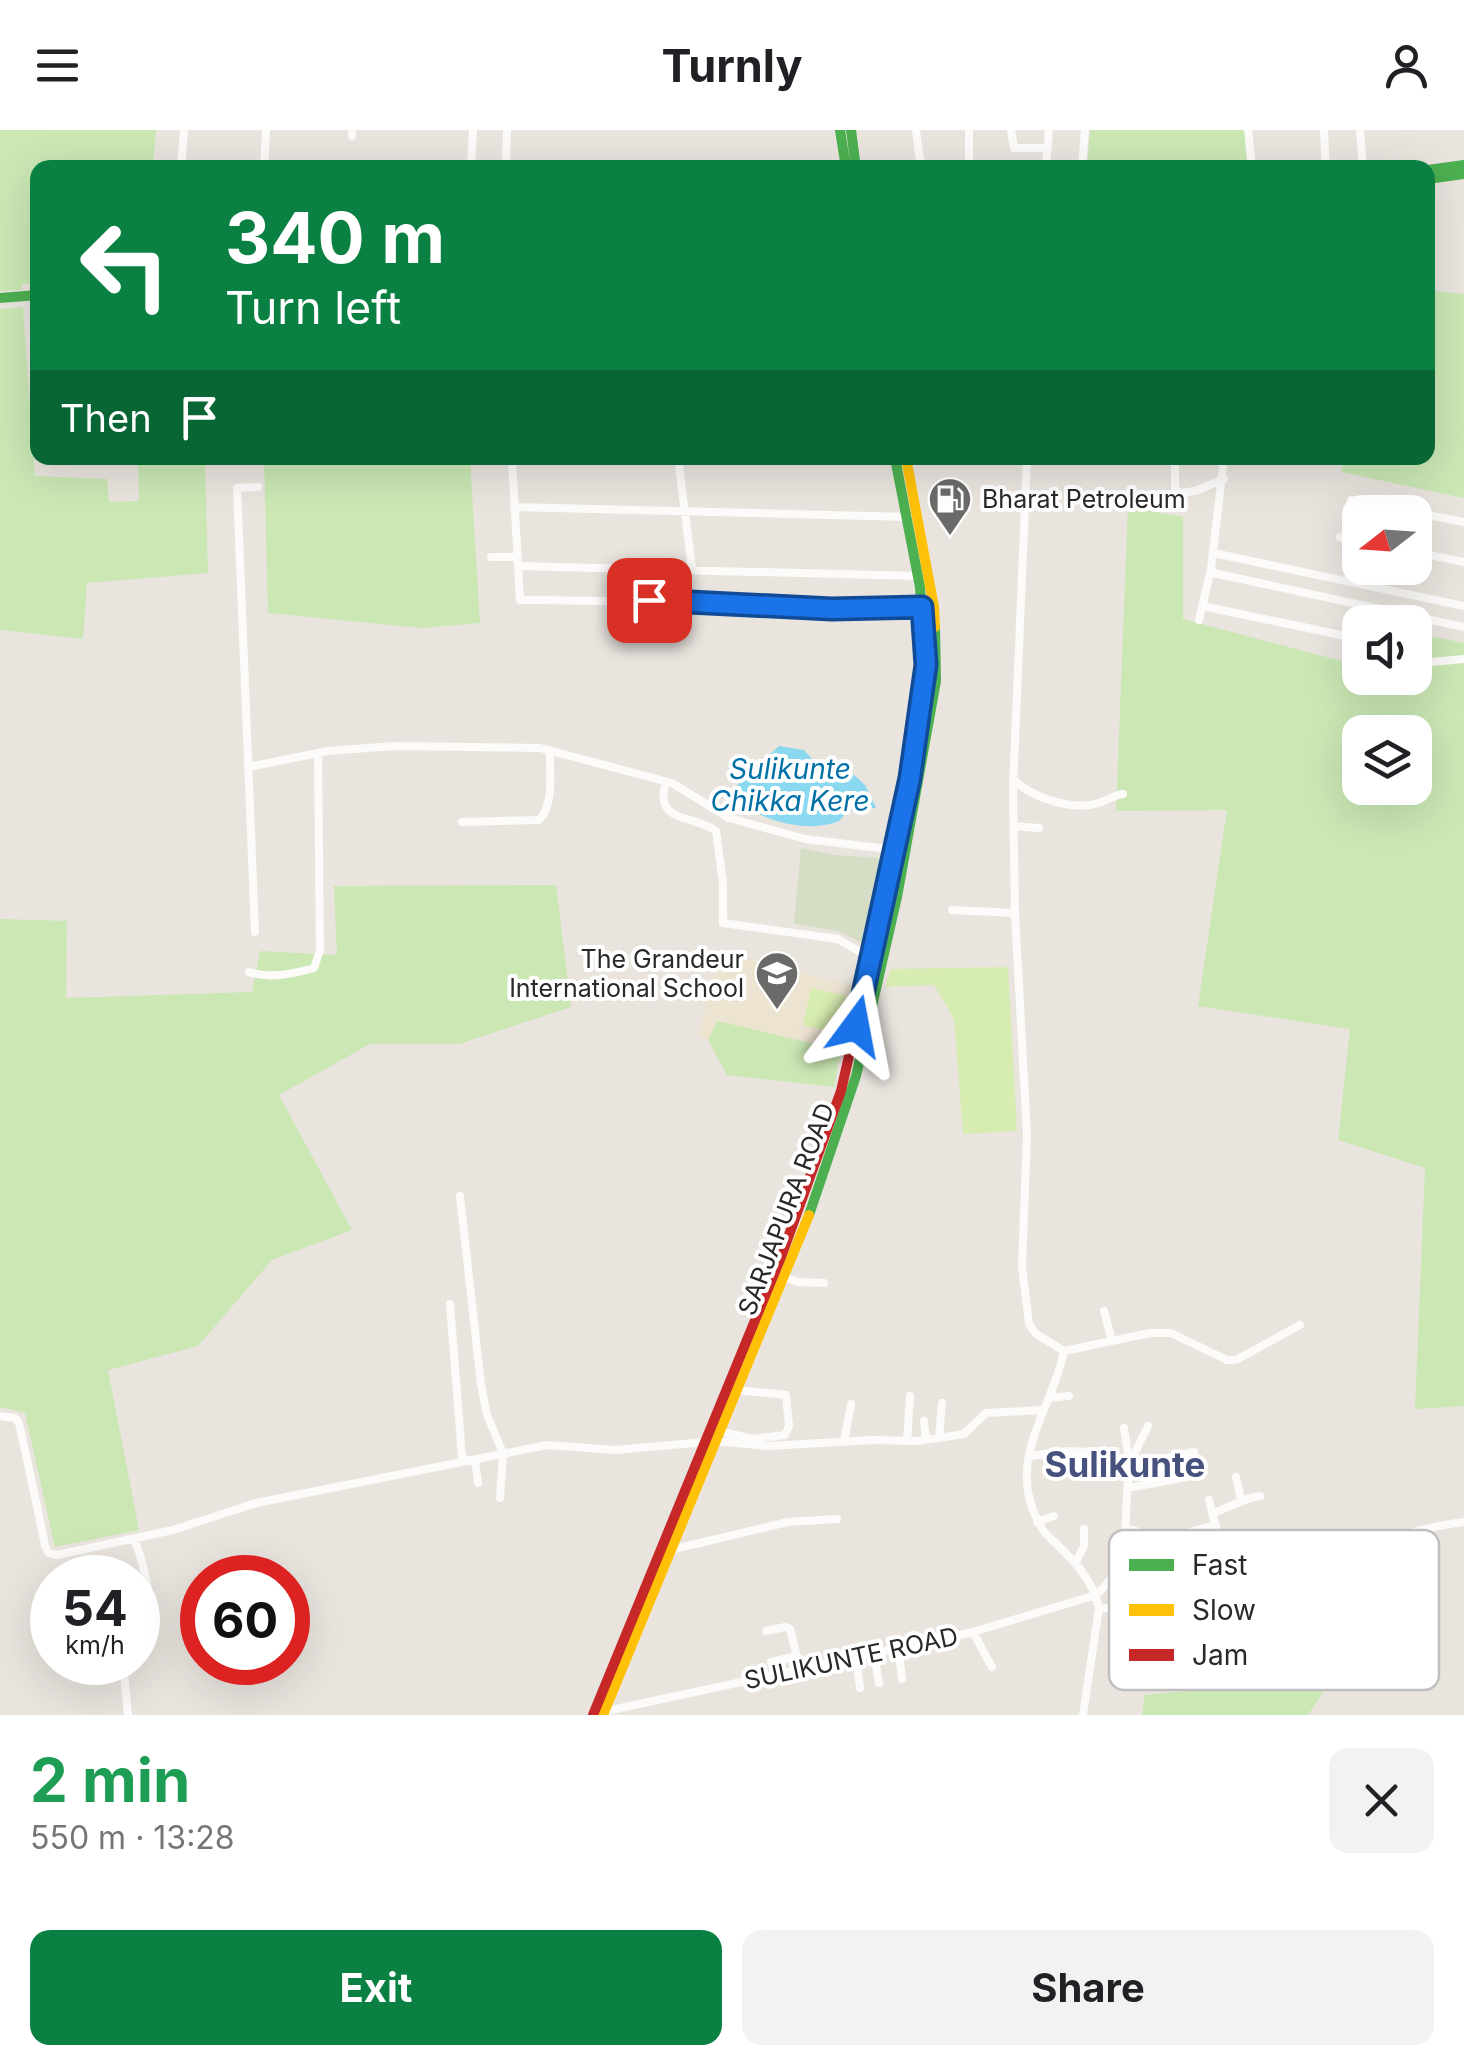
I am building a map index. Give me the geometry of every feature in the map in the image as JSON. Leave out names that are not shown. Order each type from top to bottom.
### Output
[{"type":"main road","points":[[840,130],[845,160]]},
{"type":"main road","points":[[851,130],[855,160]]},
{"type":"main road","points":[[1435,169],[1464,165]]},
{"type":"main road","points":[[1435,178],[1464,174]]},
{"type":"main road","points":[[0,298],[30,296]]},
{"type":"main road","name":"SARJAPURA ROAD","points":[[598,1714],[817,1163],[877,961],[917,798],[936,681],[928,607],[900,465]]},
{"type":"main road","name":"SARJAPURA ROAD","points":[[598,1714],[784,1277],[832,1154],[852,1089],[922,693],[928,607],[918,576],[912,517]]},
{"type":"street","points":[[182,160],[184,130]]},
{"type":"street","points":[[264,160],[266,130]]},
{"type":"street","points":[[471,160],[473,130]]},
{"type":"street","points":[[506,160],[507,130]]},
{"type":"street","points":[[916,130],[920,160]]},
{"type":"street","points":[[969,130],[969,160]]},
{"type":"street","points":[[1011,130],[1014,148],[1048,148]]},
{"type":"street","points":[[1047,160],[1050,130]]},
{"type":"street","points":[[1083,160],[1085,130]]},
{"type":"street","points":[[1248,130],[1251,160]]},
{"type":"street","points":[[1324,130],[1326,160]]},
{"type":"street","points":[[1360,130],[1363,160]]},
{"type":"street","points":[[512,465],[520,600],[682,601],[832,609],[928,607]]},
{"type":"street","points":[[679,465],[692,568]]},
{"type":"street","points":[[1027,465],[1013,779],[1015,914],[1027,1135],[1022,1267],[1029,1324],[1036,1334],[1064,1351],[1150,1333],[1172,1333],[1227,1360],[1236,1360],[1300,1325]]},
{"type":"street","points":[[1175,465],[1175,488],[1179,493],[1224,479]]},
{"type":"street","points":[[1199,620],[1211,569],[1224,465]]},
{"type":"street","points":[[255,932],[237,488],[258,487]]},
{"type":"street","points":[[514,507],[912,517]]},
{"type":"street","points":[[1432,516],[1464,522]]},
{"type":"street","points":[[1213,552],[1464,606]]},
{"type":"street","points":[[1432,555],[1464,562]]},
{"type":"street","points":[[491,557],[918,576]]},
{"type":"street","points":[[1211,569],[1213,573],[1464,628]]},
{"type":"street","points":[[1202,606],[1342,635]]},
{"type":"street","points":[[1432,662],[1464,659]]},
{"type":"street","points":[[248,767],[328,751],[394,746],[550,750],[666,782],[729,818],[805,839],[896,850]]},
{"type":"street","points":[[462,822],[543,817],[548,807],[550,750]]},
{"type":"street","points":[[249,972],[302,972],[314,968],[320,950],[318,755]]},
{"type":"street","points":[[1013,779],[1037,798],[1051,801],[1092,804],[1123,794]]},
{"type":"street","points":[[666,782],[664,806],[670,812],[716,831],[724,923],[838,939],[877,961]]},
{"type":"street","points":[[1014,826],[1040,828]]},
{"type":"street","points":[[952,910],[1015,914]]},
{"type":"street","points":[[460,1196],[481,1384],[487,1415],[503,1452],[500,1498]]},
{"type":"street","points":[[784,1277],[824,1283]]},
{"type":"street","points":[[450,1304],[461,1415],[460,1444],[462,1457],[472,1461]]},
{"type":"street","points":[[1104,1311],[1112,1341]]},
{"type":"street","points":[[1064,1351],[1050,1398],[1033,1432],[1028,1456],[1028,1496],[1043,1531],[1076,1562],[1096,1595],[1099,1608],[1082,1715]]},
{"type":"street","points":[[0,1416],[15,1418],[19,1423],[30,1488],[49,1553],[57,1555],[175,1529],[256,1503],[503,1452],[551,1445],[616,1450],[704,1442],[718,1436],[752,1439],[785,1435],[786,1396],[736,1390]]},
{"type":"street","points":[[907,1441],[910,1396]]},
{"type":"street","points":[[1050,1398],[1069,1396]]},
{"type":"street","points":[[939,1438],[942,1403]]},
{"type":"street","points":[[844,1442],[851,1404]]},
{"type":"street","points":[[718,1436],[768,1446],[926,1440],[964,1434],[982,1414],[1044,1410]]},
{"type":"street","points":[[924,1421],[926,1440]]},
{"type":"street","points":[[1130,1467],[1148,1426]]},
{"type":"street","points":[[1124,1428],[1130,1467],[1126,1528],[1133,1530]]},
{"type":"street","points":[[1028,1456],[1094,1452]]},
{"type":"street","points":[[1130,1467],[1194,1452]]},
{"type":"street","points":[[472,1461],[478,1482]]},
{"type":"street","points":[[1128,1488],[1202,1474]]},
{"type":"street","points":[[1236,1477],[1240,1499]]},
{"type":"street","points":[[1213,1513],[1240,1499],[1260,1496]]},
{"type":"street","points":[[1210,1500],[1217,1530]]},
{"type":"street","points":[[1038,1522],[1054,1516]]},
{"type":"street","points":[[670,1550],[788,1522],[837,1519]]},
{"type":"street","points":[[1422,1530],[1464,1522]]},
{"type":"street","points":[[1197,1530],[1216,1525]]},
{"type":"street","points":[[1076,1562],[1084,1546],[1084,1529]]},
{"type":"street","points":[[134,1539],[142,1555]]},
{"type":"street","points":[[1096,1595],[1109,1584]]},
{"type":"street","name":"SULIKUNTE ROAD","points":[[598,1714],[973,1632],[1096,1595]]},
{"type":"street","points":[[1099,1608],[1109,1608]]},
{"type":"street","points":[[766,1631],[788,1627],[800,1669]]},
{"type":"street","points":[[973,1632],[992,1668]]},
{"type":"street","points":[[898,1647],[902,1678]]},
{"type":"street","points":[[874,1652],[879,1683]]},
{"type":"street","points":[[771,1662],[797,1656]]},
{"type":"street","points":[[856,1656],[860,1688]]},
{"type":"street","points":[[125,1685],[128,1715]]},
{"type":"shaded area","name":"The Grandeur International School","points":[[722,952],[855,986],[834,1087],[727,1075],[708,1040],[697,1036]]},
{"type":"green space","points":[[0,130],[156,130],[154,160],[30,160],[30,283],[22,284],[22,290],[0,291]]},
{"type":"green space","points":[[1090,130],[1247,130],[1249,160],[1088,160]]},
{"type":"green space","points":[[1435,291],[1464,294],[1464,498],[1341,472],[1343,465],[1435,465]]},
{"type":"green space","points":[[23,307],[30,465],[34,465],[35,476],[107,479],[109,502],[139,501],[138,465],[205,465],[208,573],[87,583],[83,639],[0,630],[0,309]]},
{"type":"green space","points":[[264,465],[470,465],[480,623],[422,628],[268,613]]},
{"type":"green space","points":[[1128,507],[1183,517],[1183,619],[1342,661],[1342,695],[1432,695],[1432,636],[1464,643],[1464,1406],[1415,1409],[1425,1168],[1338,1140],[1350,1029],[1198,1006],[1227,810],[1116,811]]},
{"type":"green space","points":[[801,848],[880,858],[864,944],[838,931],[794,924]]},
{"type":"green space","points":[[556,885],[571,1007],[459,1044],[370,1044],[279,1095],[352,1230],[272,1260],[198,1346],[108,1370],[139,1530],[55,1547],[25,1413],[0,1407],[0,919],[67,921],[66,998],[252,992],[260,951],[337,955],[334,886]]},
{"type":"green space","points":[[1008,967],[1017,1131],[963,1134],[954,1019],[934,985],[885,987],[891,969]]},
{"type":"green space","points":[[811,988],[846,996],[838,1033],[803,1025]]},
{"type":"green space","points":[[717,1021],[841,1050],[834,1087],[727,1075],[708,1040]]},
{"type":"green space","points":[[1197,1690],[1324,1690],[1308,1715],[1142,1715],[1145,1695]]},
{"type":"water","name":"Sulikunte Chikka Kere","points":[[779,746],[804,750],[821,769],[852,773],[865,785],[876,808],[853,811],[839,821],[820,826],[778,821],[750,810],[729,793]]},
{"type":"traffic: fast","points":[[840,130],[845,160]]},
{"type":"traffic: fast","points":[[851,130],[855,160]]},
{"type":"traffic: fast","points":[[1435,169],[1464,165]]},
{"type":"traffic: fast","points":[[1435,178],[1464,174]]},
{"type":"traffic: fast","points":[[0,298],[30,296]]},
{"type":"traffic: fast","points":[[882,911],[926,665],[920,587],[896,465]]},
{"type":"traffic: fast","points":[[809,1215],[856,1076],[897,897],[936,681],[935,627]]},
{"type":"traffic: slow","points":[[907,465],[935,627]]},
{"type":"traffic: slow","points":[[603,1715],[809,1215]]},
{"type":"traffic: jam","points":[[593,1715],[781,1257],[841,1091],[882,911]]},
{"type":"place","name":"Bharat Petroleum","points":[[950,537]]},
{"type":"place","name":"The Grandeur International School","points":[[777,1011]]},
{"type":"district","name":"Sulikunte","points":[[1125,1465]]},
{"type":"route","points":[[649,600],[822,609],[922,607],[926,665],[910,778],[856,1026]]}]
